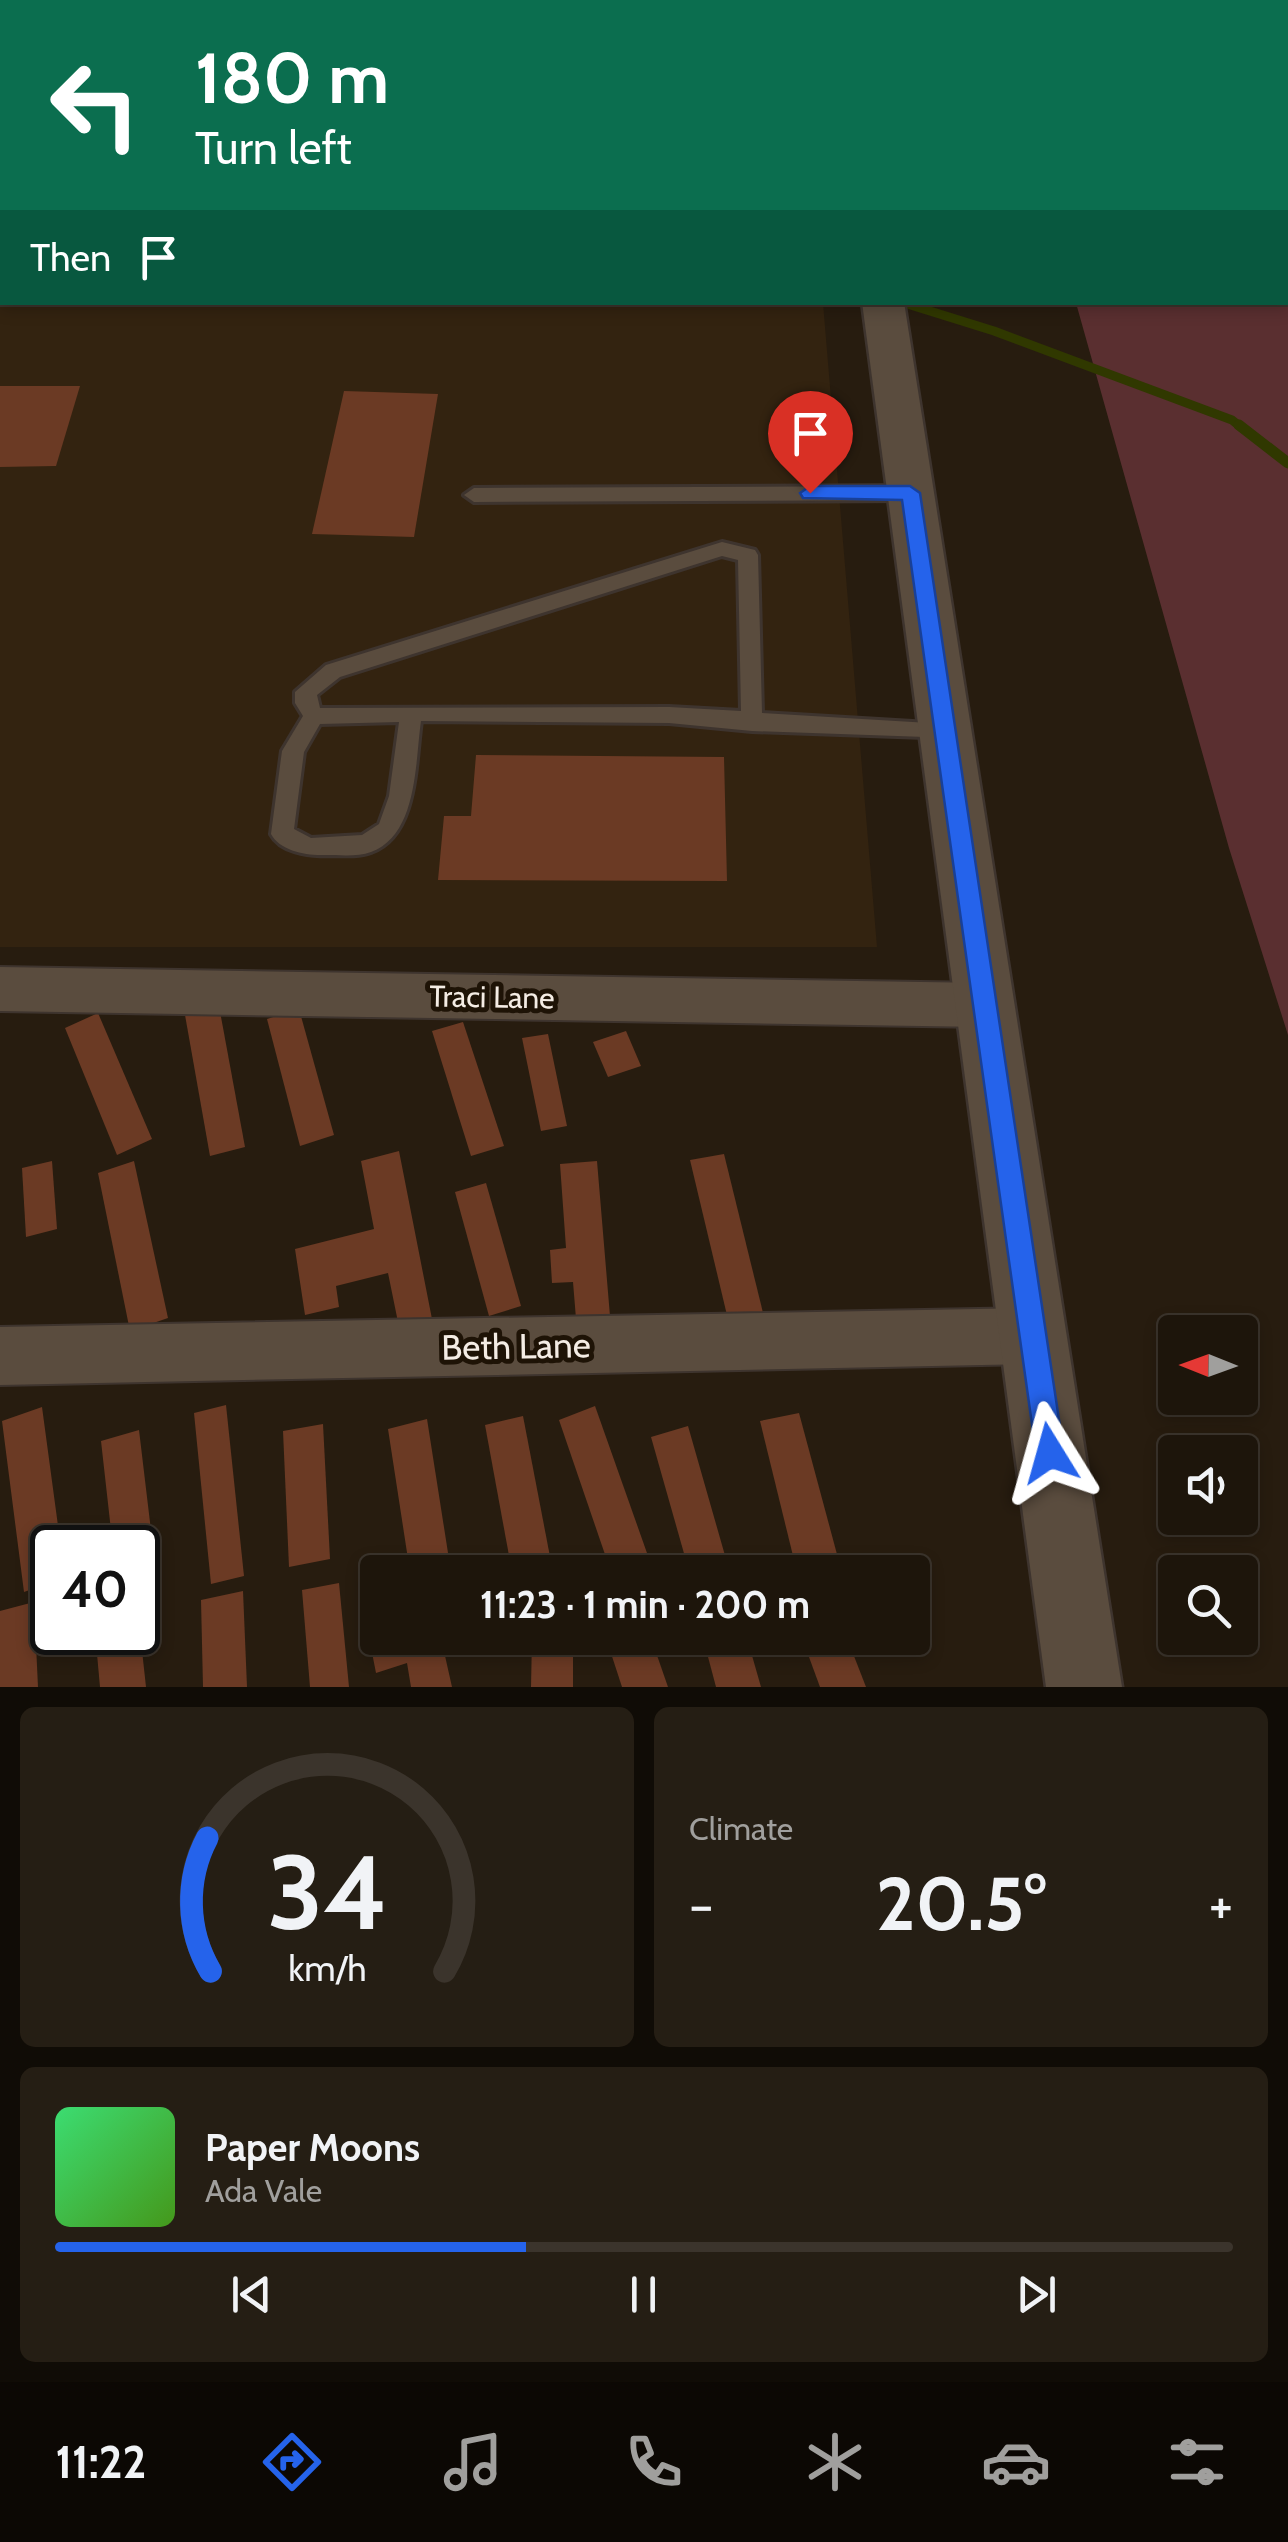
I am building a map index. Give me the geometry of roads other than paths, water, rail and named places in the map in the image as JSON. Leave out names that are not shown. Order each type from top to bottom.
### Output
[{"type":"street","points":[[883,305],[1084,1687]]},
{"type":"street","name":"Traci Lane","points":[[0,989],[985,1004]]},
{"type":"street","name":"Beth Lane","points":[[0,1356],[1033,1336]]},
{"type":"lane","points":[[474,495],[910,493]]},
{"type":"lane","points":[[314,716],[306,703],[306,692],[333,671],[722,549],[748,555],[752,723]]},
{"type":"lane","points":[[314,716],[293,751],[282,834],[308,847],[367,844],[388,829],[400,796],[411,714]]},
{"type":"lane","points":[[314,716],[669,715],[946,732]]},
{"type":"waterway","points":[[911,305],[994,331],[1232,420],[1242,428]]},
{"type":"waterway","points":[[1239,425],[1288,463]]}]
